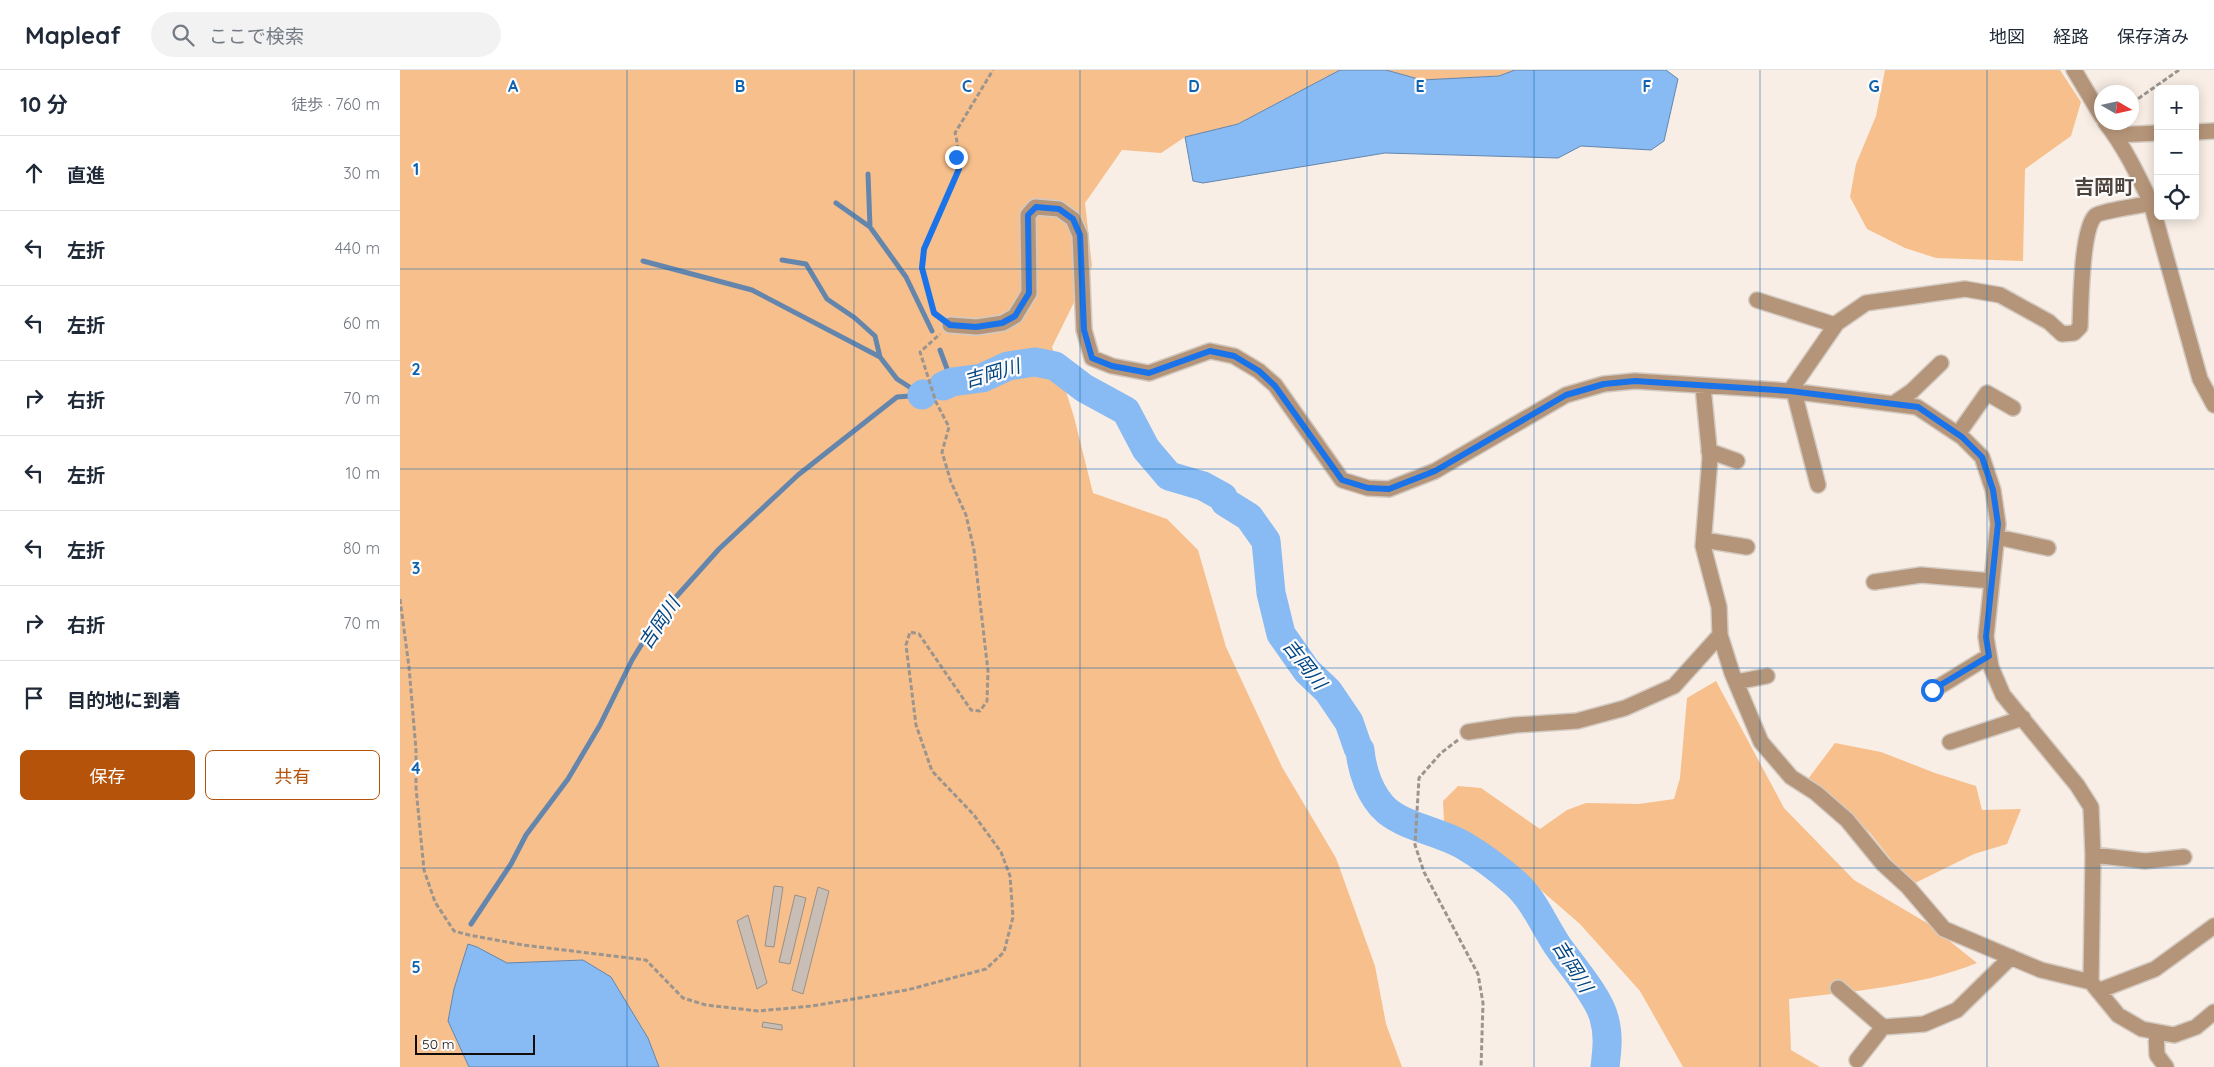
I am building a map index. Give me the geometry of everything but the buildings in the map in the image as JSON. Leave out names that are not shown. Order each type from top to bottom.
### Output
[{"type":"street","points":[[2074,70],[2094,104]]},
{"type":"street","points":[[2111,130],[2140,179],[2151,203],[2200,379],[2213,399]]},
{"type":"street","points":[[2199,132],[2214,131]]},
{"type":"street","points":[[2115,135],[2154,132]]},
{"type":"street","points":[[1818,485],[1792,392],[1835,325],[1866,303],[1965,289],[2000,295],[2049,322],[2062,334],[2074,333],[2080,327],[2086,240],[2095,216],[2104,211],[2123,210],[2151,203]]},
{"type":"street","points":[[950,325],[976,327],[1002,323],[1015,316],[1029,293],[1028,215],[1036,207],[1059,209],[1073,219],[1080,235],[1084,330],[1092,358],[1112,366],[1149,373],[1210,351],[1234,356],[1259,371],[1275,386],[1342,480],[1368,488],[1389,489],[1435,471],[1566,395],[1604,384],[1635,381],[1792,392],[1918,407],[1958,434],[1982,457],[1993,490],[1998,524],[1986,637],[1991,667],[2004,694],[2077,785],[2091,808],[2095,986],[2118,1015],[2142,1029],[2174,1035],[2196,1027],[2214,1012]]},
{"type":"street","points":[[1757,300],[1835,325]]},
{"type":"street","points":[[1893,404],[1912,391],[1941,363]]},
{"type":"street","points":[[1703,387],[1709,451],[1703,546],[1719,607],[1720,635],[1736,682],[1761,742],[1791,777],[1816,793],[1847,820],[1883,864],[1908,887],[1944,929],[2041,970],[2095,986],[2155,969],[2214,926]]},
{"type":"street","points":[[1958,434],[1987,393],[2012,408]]},
{"type":"street","points":[[1709,451],[1737,461]]},
{"type":"street","points":[[1997,537],[2048,548]]},
{"type":"street","points":[[1704,540],[1747,547]]},
{"type":"street","points":[[1874,582],[1920,575],[1992,581]]},
{"type":"street","points":[[1468,732],[1577,721],[1625,708],[1674,686],[1720,635]]},
{"type":"street","points":[[1932,690],[1989,656]]},
{"type":"street","points":[[1736,682],[1767,676]]},
{"type":"street","points":[[1950,742],[2023,718]]},
{"type":"street","points":[[2093,855],[2145,861],[2184,857]]},
{"type":"street","points":[[1838,988],[1883,1027],[1924,1024],[1957,1010],[2011,957]]},
{"type":"street","points":[[1856,1060],[1883,1027]]},
{"type":"street","points":[[2156,1032],[2157,1056],[2166,1067]]},
{"type":"path","points":[[400,599],[410,667],[416,750],[416,788],[424,870],[435,902],[454,931],[469,936],[523,945],[646,960],[683,998],[706,1004],[758,1011],[812,1006],[906,990],[986,969],[1004,952],[1013,917],[1010,876],[1001,852],[974,816],[932,771],[916,725],[906,645],[910,632],[919,634],[970,710],[980,711],[987,701],[988,671],[974,550],[966,515],[951,482],[942,452],[949,427],[936,402],[920,352],[950,325],[934,313],[922,268],[924,249],[959,169],[956,157],[959,144],[955,133],[994,70]]},
{"type":"path","points":[[2139,98],[2179,70]]},
{"type":"path","points":[[1468,732],[1440,753],[1419,778],[1415,845],[1424,872],[1478,974],[1483,1003],[1481,1067]]},
{"type":"shaded area","points":[[400,70],[1340,70],[1238,124],[1185,137],[1161,153],[1122,150],[1085,203],[1092,266],[1052,347],[1074,417],[1093,493],[1167,519],[1198,550],[1226,647],[1282,767],[1336,858],[1375,966],[1386,1024],[1402,1067],[400,1067]]},
{"type":"shaded area","points":[[1386,70],[1515,70],[1499,76],[1422,80]]},
{"type":"shaded area","points":[[1885,70],[2060,70],[2081,102],[2071,136],[2025,169],[2023,261],[1936,258],[1905,248],[1867,229],[1850,197],[1856,164],[1876,116]]},
{"type":"shaded area","points":[[1716,681],[1784,808],[1854,880],[1927,923],[1977,963],[1932,978],[1908,983],[1789,999],[1791,1050],[1820,1067],[1683,1067],[1640,991],[1580,924],[1521,873],[1474,851],[1444,822],[1443,801],[1458,786],[1481,788],[1540,829],[1567,810],[1586,803],[1639,804],[1674,799],[1680,778],[1687,698]]},
{"type":"shaded area","points":[[1835,743],[1881,752],[1935,773],[1976,786],[1982,810],[2021,809],[2007,844],[1974,854],[1911,885],[1871,834],[1839,803],[1808,779]]},
{"type":"water","points":[[1340,70],[1386,70],[1422,80],[1499,76],[1515,70],[1666,70],[1678,79],[1664,141],[1651,150],[1581,146],[1558,158],[1385,153],[1203,183],[1193,181],[1185,137],[1238,124]]},
{"type":"water","points":[[468,944],[507,963],[583,960],[611,977],[648,1038],[659,1067],[469,1067],[448,1021],[454,989]]},
{"type":"waterway","points":[[868,174],[870,227]]},
{"type":"waterway","points":[[836,203],[870,227],[906,277],[932,331]]},
{"type":"waterway","points":[[782,260],[806,264],[827,299],[855,318],[875,336],[880,357]]},
{"type":"waterway","points":[[643,261],[752,290],[880,357],[897,379],[922,395]]},
{"type":"waterway","points":[[940,350],[952,382]]},
{"type":"waterway","name":"吉岡川","points":[[943,386],[952,382],[982,378],[1008,366],[1035,362],[1055,366],[1084,388],[1126,411],[1146,449],[1169,476],[1203,486],[1223,497],[1225,502],[1249,517],[1266,541],[1271,593],[1281,634],[1307,671],[1328,691],[1349,722],[1360,750],[1365,775],[1376,798],[1387,811],[1404,822],[1454,840],[1469,849],[1496,867],[1522,890],[1601,1010],[1606,1024],[1607,1036],[1605,1067]]},
{"type":"waterway","name":"吉岡川","points":[[471,924],[511,864],[526,835],[568,779],[600,725],[632,660],[659,616],[719,549],[798,475],[897,397],[922,395]]},
{"type":"district","name":"吉岡町","points":[[2104,187]]},
{"type":"route","points":[[956,157],[959,169],[924,249],[922,268],[934,313],[950,325],[976,327],[1002,323],[1015,316],[1029,293],[1028,215],[1036,207],[1059,209],[1073,219],[1080,235],[1084,330],[1092,358],[1112,366],[1149,373],[1210,351],[1234,356],[1259,371],[1275,386],[1331,468],[1342,480],[1368,488],[1389,489],[1435,471],[1566,395],[1604,384],[1635,381],[1703,387],[1790,391],[1918,407],[1962,437],[1982,457],[1993,490],[1998,524],[1986,637],[1989,656],[1932,690]]}]
